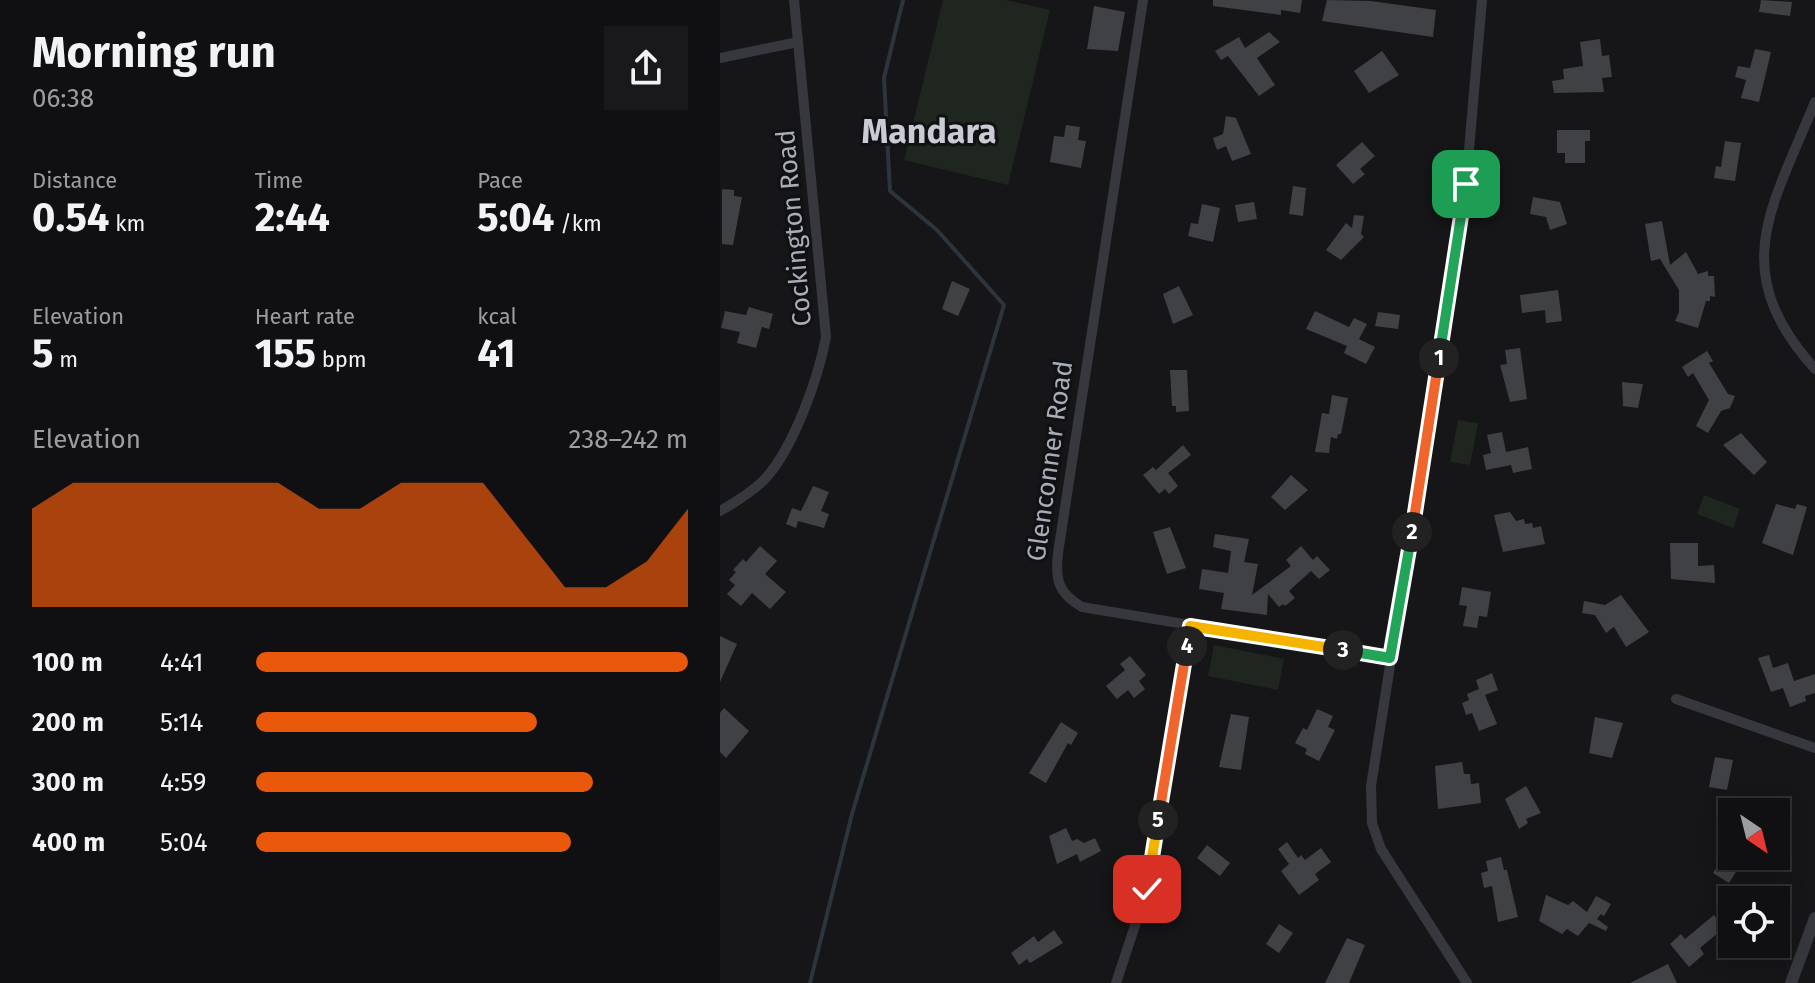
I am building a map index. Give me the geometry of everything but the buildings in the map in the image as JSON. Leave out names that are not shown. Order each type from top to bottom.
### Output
[{"type":"street","name":"Cockington Road","points":[[720,511],[766,478],[788,443],[821,362],[826,337],[794,0]]},
{"type":"street","name":"Glenconner Road","points":[[1143,0],[1087,344],[1056,571],[1057,584],[1065,597],[1082,607],[1390,658]]},
{"type":"street","points":[[1467,983],[1381,849],[1372,823],[1371,786],[1466,184],[1482,0]]},
{"type":"street","points":[[720,58],[798,42]]},
{"type":"street","points":[[1815,102],[1772,209],[1761,255],[1768,298],[1796,348],[1815,369]]},
{"type":"street","points":[[1116,983],[1147,889],[1190,626]]},
{"type":"street","points":[[1676,699],[1815,748]]},
{"type":"street","points":[[1791,983],[1815,918]]},
{"type":"shaded area","points":[[943,0],[1006,0],[1050,10],[1008,185],[904,160]]},
{"type":"shaded area","points":[[1458,420],[1478,423],[1470,465],[1450,462]]},
{"type":"shaded area","points":[[1704,495],[1740,509],[1733,528],[1697,514]]},
{"type":"shaded area","points":[[1214,645],[1284,659],[1278,690],[1208,676]]},
{"type":"waterway","points":[[810,983],[852,814],[1004,305],[937,230],[890,191],[884,78],[903,0]]},
{"type":"district","name":"Mandara","points":[[929,131]]},
{"type":"route","points":[[1147,889],[1190,626],[1390,658],[1408,562],[1466,184]]}]
